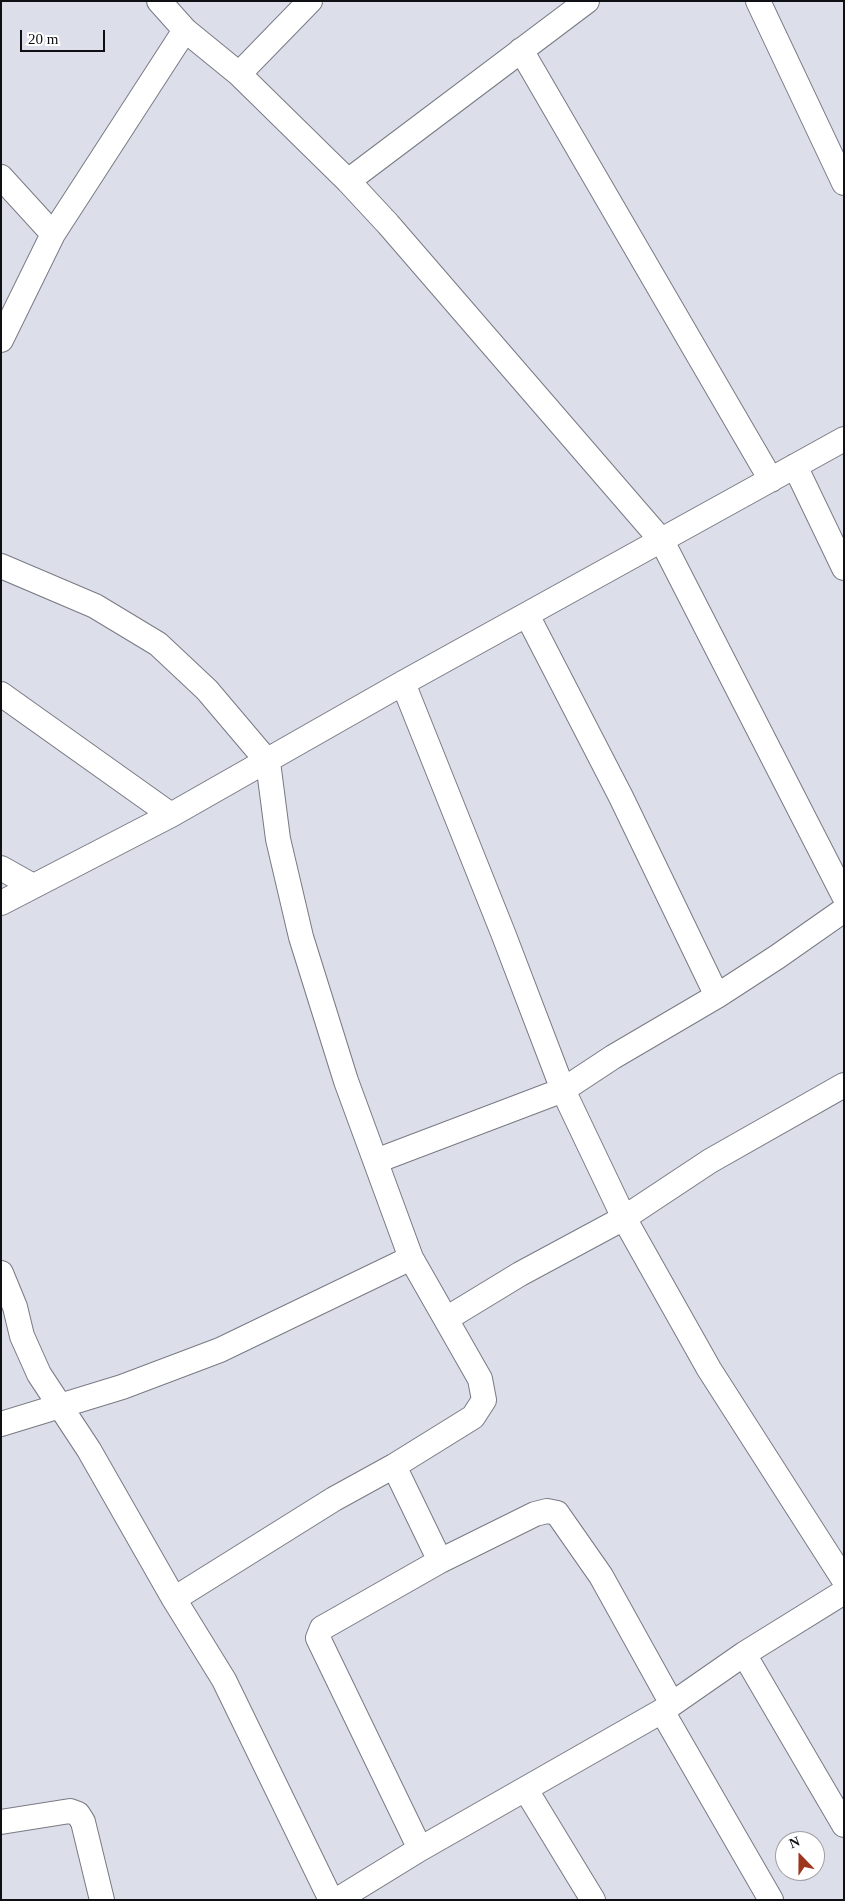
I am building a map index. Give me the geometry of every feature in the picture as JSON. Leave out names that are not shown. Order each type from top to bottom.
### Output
[{"type":"street","points":[[159,1],[185,30],[239,74],[348,180],[662,541],[844,896]]},
{"type":"street","points":[[239,74],[310,1]]},
{"type":"street","points":[[348,180],[587,1]]},
{"type":"street","points":[[758,1],[844,182]]},
{"type":"street","points":[[1,340],[53,234],[185,30]]},
{"type":"street","points":[[521,50],[771,480]]},
{"type":"street","points":[[1,177],[53,234]]},
{"type":"street","points":[[1,903],[172,815],[268,762],[403,682],[662,541],[844,439]]},
{"type":"street","points":[[795,466],[844,568]]},
{"type":"street","points":[[1,566],[95,606],[158,644],[207,690],[268,762],[278,839],[301,937],[346,1081],[411,1258],[480,1379],[484,1400],[473,1417],[394,1466],[334,1499],[174,1598]]},
{"type":"street","points":[[527,615],[621,797],[717,996]]},
{"type":"street","points":[[403,682],[564,1090],[624,1218],[709,1369],[844,1580]]},
{"type":"street","points":[[1,694],[172,815]]},
{"type":"street","points":[[1,868],[33,886]]},
{"type":"street","points":[[376,1161],[564,1090],[613,1057],[717,996],[844,910]]},
{"type":"street","points":[[446,1319],[520,1274],[624,1218],[710,1160],[844,1085]]},
{"type":"street","points":[[1,1424],[122,1387],[220,1350],[411,1258]]},
{"type":"street","points":[[1,1273],[15,1307],[22,1336],[39,1374],[89,1450],[174,1598],[224,1680],[331,1900]]},
{"type":"street","points":[[394,1466],[440,1561]]},
{"type":"street","points":[[420,1849],[318,1638],[322,1628],[440,1561],[535,1514],[547,1511],[557,1513],[601,1576],[667,1707],[771,1900]]},
{"type":"street","points":[[336,1900],[420,1849],[526,1790],[667,1707],[744,1654],[844,1592]]},
{"type":"street","points":[[744,1654],[844,1825]]},
{"type":"street","points":[[526,1790],[593,1900]]},
{"type":"street","points":[[1,1822],[70,1811],[78,1814],[83,1822],[102,1900]]}]
